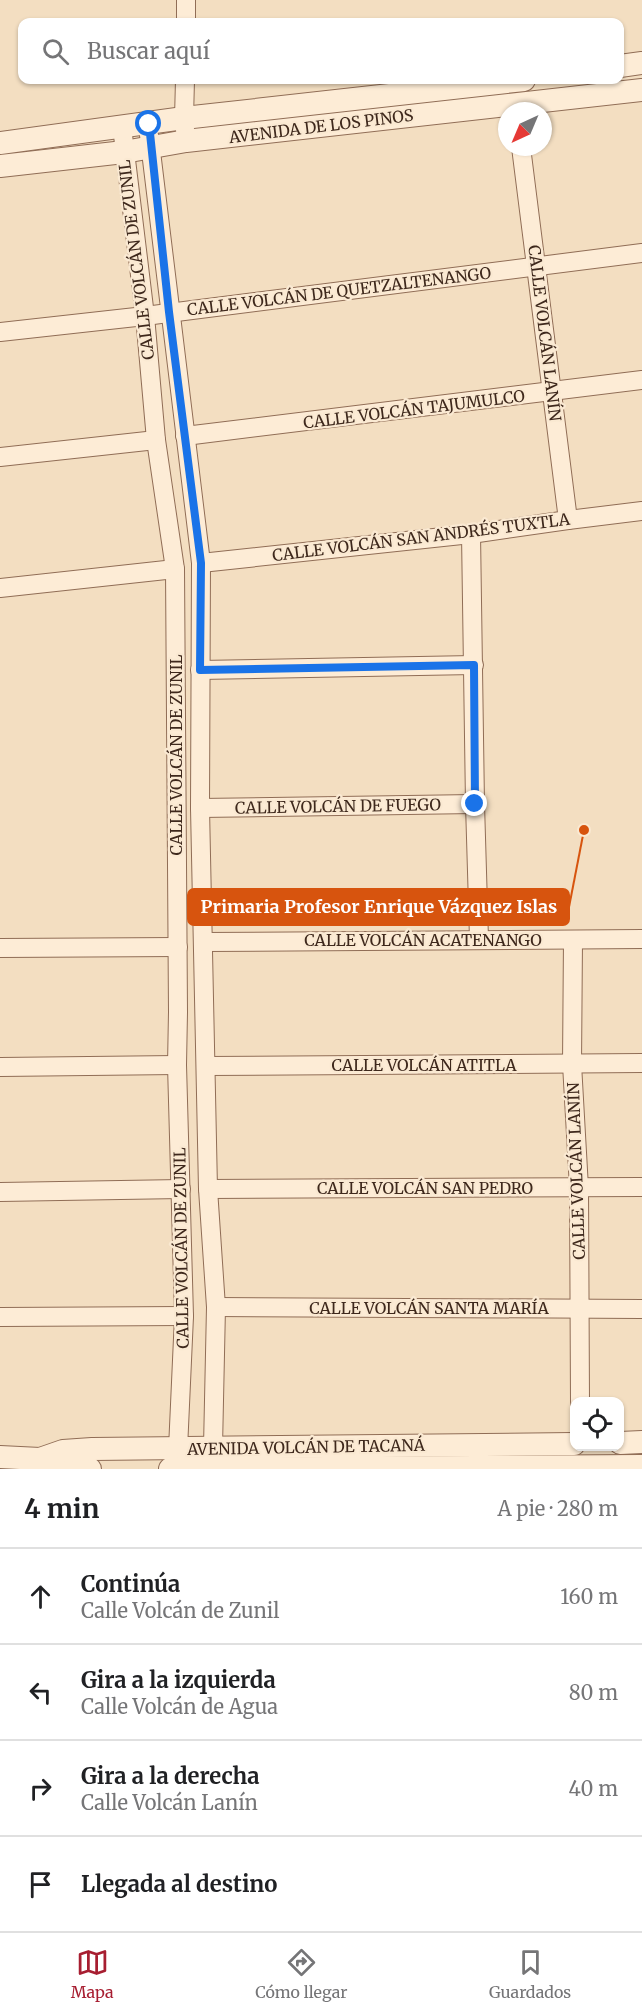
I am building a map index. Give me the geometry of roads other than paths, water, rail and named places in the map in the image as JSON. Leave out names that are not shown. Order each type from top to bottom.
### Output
[{"type":"street","points":[[186,0],[186,18]]},
{"type":"street","points":[[624,65],[642,63]]},
{"type":"street","points":[[184,84],[186,141]]},
{"type":"street","name":"AVENIDA DE LOS PINOS","points":[[0,142],[184,118],[517,94],[642,90]]},
{"type":"street","name":"AVENIDA DE LOS PINOS","points":[[0,166],[124,152],[186,141],[517,94]]},
{"type":"street","name":"CALLE VOLCÁN DE ZUNIL","points":[[149,124],[169,312],[201,563],[200,808],[208,1189],[216,1307],[213,1447]]},
{"type":"street","name":"CALLE VOLCÁN DE ZUNIL","points":[[122,127],[145,316],[163,500],[175,569],[177,1065],[184,1316],[174,1459]]},
{"type":"street","name":"CALLE VOLCÁN LANÍN","points":[[522,156],[568,520]]},
{"type":"street","name":"CALLE VOLCÁN DE QUETZALTENANGO","points":[[0,332],[145,316],[642,253]]},
{"type":"street","name":"CALLE VOLCÁN TAJUMULCO","points":[[186,436],[642,380]]},
{"type":"street","points":[[0,457],[156,440]]},
{"type":"street","points":[[163,500],[193,495]]},
{"type":"street","name":"CALLE VOLCÁN SAN ANDRÉS TUXTLA","points":[[201,563],[471,534],[642,511]]},
{"type":"street","points":[[471,534],[479,939]]},
{"type":"street","points":[[0,588],[175,569]]},
{"type":"street","points":[[200,670],[474,665]]},
{"type":"street","name":"CALLE VOLCÁN DE FUEGO","points":[[200,808],[475,804]]},
{"type":"street","name":"CALLE VOLCÁN ACATENANGO","points":[[204,942],[642,939]]},
{"type":"street","name":"CALLE VOLCÁN LANÍN","points":[[573,940],[572,1064],[579,1188],[580,1397]]},
{"type":"street","points":[[0,948],[178,947]]},
{"type":"street","points":[[178,1012],[205,1015]]},
{"type":"street","name":"CALLE VOLCÁN ATITLA","points":[[206,1066],[642,1063]]},
{"type":"street","points":[[0,1067],[177,1065]]},
{"type":"street","name":"CALLE VOLCÁN SAN PEDRO","points":[[208,1189],[642,1187]]},
{"type":"street","points":[[0,1192],[181,1189]]},
{"type":"street","name":"CALLE VOLCÁN SANTA MARÍA","points":[[216,1307],[642,1309]]},
{"type":"street","points":[[0,1317],[184,1316]]},
{"type":"street","points":[[624,1443],[642,1442]]},
{"type":"street","name":"AVENIDA VOLCÁN DE TACANÁ","points":[[174,1459],[213,1447],[572,1459],[642,1466]]},
{"type":"street","name":"AVENIDA VOLCÁN DE TACANÁ","points":[[62,1463],[92,1449],[174,1459],[572,1459]]},
{"type":"street","name":"AVENIDA VOLCÁN DE TACANÁ","points":[[0,1457],[40,1459],[90,1469]]},
{"type":"place","name":"Primaria Profesor Enrique Vázquez Islas","points":[[584,830]]}]
